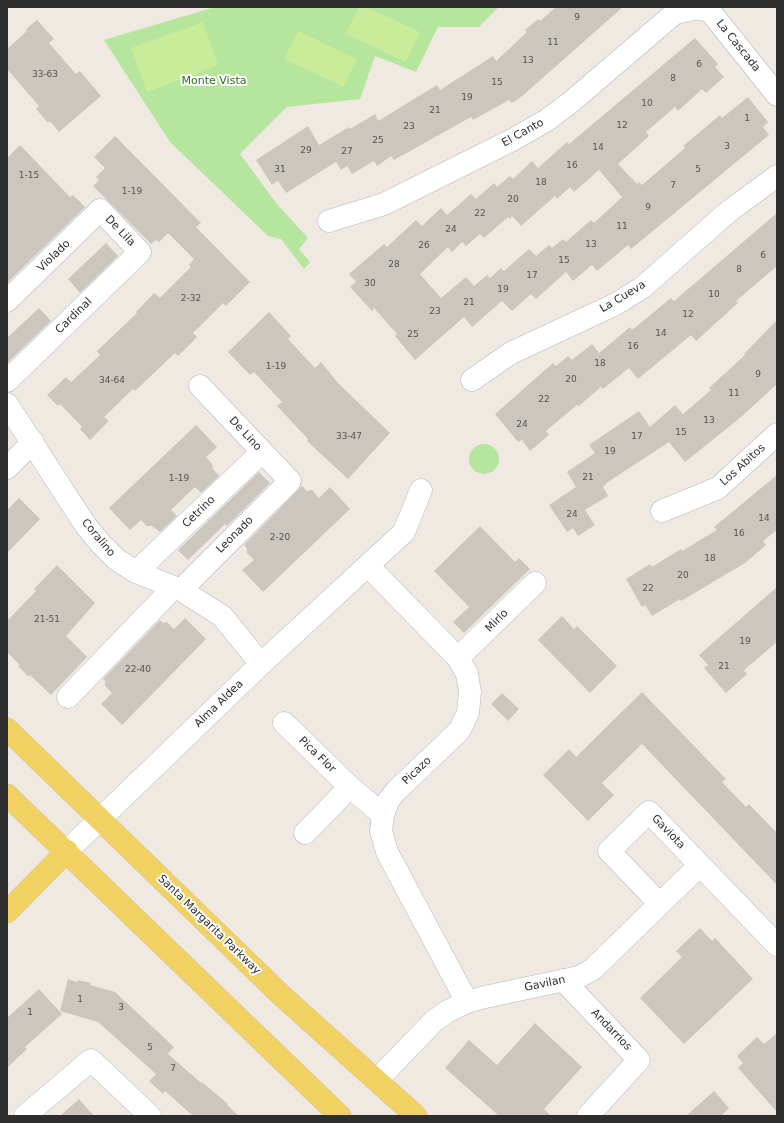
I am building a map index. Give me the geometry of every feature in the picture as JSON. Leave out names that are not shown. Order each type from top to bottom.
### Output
[{"type":"main road","name":"Santa Margarita Parkway","points":[[7,729],[101,818],[123,842],[281,995],[416,1116]]},
{"type":"main road","points":[[7,795],[67,851],[340,1116]]},
{"type":"main road","name":"Alma Aldea","points":[[7,912],[67,851]]},
{"type":"street","name":"La Cascada","points":[[693,8],[709,10],[770,73],[777,95]]},
{"type":"street","name":"El Canto","points":[[329,221],[384,204],[521,135],[547,120],[571,102],[675,13],[693,8]]},
{"type":"street","name":"La Cueva","points":[[472,380],[511,353],[616,304],[643,287],[728,212],[777,176]]},
{"type":"street","name":"De Lila","points":[[100,210],[140,252]]},
{"type":"street","name":"Violado","points":[[7,301],[100,210]]},
{"type":"street","name":"Cardinal","points":[[7,381],[140,252]]},
{"type":"street","name":"De Lino","points":[[200,386],[290,481]]},
{"type":"street","name":"Coralino","points":[[7,404],[86,526],[116,560],[136,572],[177,589],[222,616],[260,664]]},
{"type":"street","name":"Los Abitos","points":[[662,512],[718,488],[777,434]]},
{"type":"street","points":[[7,468],[33,442]]},
{"type":"street","name":"Cetrino","points":[[136,572],[262,452]]},
{"type":"street","name":"Leonado","points":[[68,697],[177,589],[290,481]]},
{"type":"street","name":"Alma Aldea","points":[[67,851],[260,664],[404,532],[421,490]]},
{"type":"street","name":"Picazo","points":[[368,566],[458,658],[467,674],[470,692],[468,713],[459,731],[396,791],[388,802],[383,815],[381,831],[387,852],[467,1002]]},
{"type":"street","name":"Mirlo","points":[[458,658],[535,583]]},
{"type":"street","name":"Pica Flor","points":[[284,723],[350,787],[383,815]]},
{"type":"street","points":[[305,833],[350,787]]},
{"type":"street","name":"Gaviota","points":[[659,903],[609,852],[649,812],[777,945]]},
{"type":"street","name":"Gavilan","points":[[377,1080],[434,1021],[467,1002],[579,976],[593,969],[659,903],[700,865]]},
{"type":"street","name":"Andarrios","points":[[563,980],[639,1060],[588,1116]]},
{"type":"street","points":[[25,1116],[91,1060],[150,1116]]},
{"type":"green space","name":"Monte Vista","points":[[215,7],[499,7],[479,27],[438,27],[416,72],[375,56],[360,99],[287,107],[240,154],[277,204],[308,238],[299,249],[310,262],[304,269],[281,239],[268,236],[170,142],[104,40]]},
{"type":"green space","points":[[359,7],[366,7],[420,32],[406,62],[346,34]]},
{"type":"green space","points":[[203,22],[218,65],[147,92],[131,48]]},
{"type":"green space","points":[[298,31],[357,59],[344,87],[284,59]]},
{"type":"green space","points":[[484,444],[495,448],[499,459],[495,470],[484,474],[473,470],[469,459],[473,448]]},
{"type":"building","points":[[556,7],[623,7],[521,97],[512,103],[509,100],[473,120],[471,117],[394,160],[391,156],[377,166],[374,161],[352,174],[347,166],[341,170],[336,162],[286,193],[278,181],[272,185],[256,160],[308,126],[319,145],[349,127],[350,129],[375,114],[378,121],[437,85],[440,90],[493,56],[496,61],[527,32],[525,30],[538,19],[540,21]]},
{"type":"building","points":[[37,20],[54,39],[49,43],[76,74],[80,71],[101,96],[59,132],[50,121],[48,123],[36,109],[39,106],[7,69],[7,49]]},
{"type":"building","points":[[695,38],[718,64],[715,67],[724,77],[706,93],[702,89],[678,111],[675,107],[646,132],[649,136],[618,164],[637,184],[639,182],[642,185],[685,148],[683,146],[720,115],[722,118],[748,97],[768,122],[763,127],[769,135],[631,249],[628,245],[597,271],[592,265],[573,281],[566,272],[536,299],[531,294],[512,311],[502,301],[472,327],[464,317],[415,360],[395,336],[397,334],[374,308],[372,311],[350,287],[356,282],[349,274],[384,244],[387,247],[416,220],[422,226],[441,208],[447,215],[471,194],[476,199],[494,183],[497,187],[510,176],[513,179],[532,161],[538,168],[567,142],[569,144]],"holes":[[[599,170],[622,197],[594,223],[591,220],[566,242],[563,239],[552,248],[549,245],[536,256],[529,249],[504,271],[501,268],[490,278],[487,275],[474,286],[466,277],[441,298],[420,274],[448,247],[452,252],[462,242],[466,246],[480,234],[484,238],[508,217],[510,219],[512,216],[521,226],[555,196],[557,199],[570,187],[574,192]]]},
{"type":"building","points":[[115,136],[201,223],[196,227],[250,282],[226,306],[223,303],[193,333],[197,337],[178,356],[175,353],[135,391],[133,389],[104,417],[109,421],[90,440],[80,429],[82,427],[60,404],[58,406],[47,395],[66,377],[71,382],[100,355],[97,351],[137,313],[136,312],[154,293],[160,298],[191,267],[189,265],[194,259],[168,233],[159,242],[156,240],[151,244],[93,186],[99,180],[96,177],[105,168],[94,157]]},
{"type":"building","points":[[20,145],[70,197],[73,195],[85,207],[7,283],[7,158]]},
{"type":"building","points":[[777,213],[777,266],[736,301],[738,303],[696,341],[691,335],[638,379],[629,368],[603,389],[601,387],[579,406],[577,405],[546,431],[549,435],[530,451],[522,440],[518,442],[495,414],[553,363],[556,366],[568,356],[572,360],[592,344],[599,353],[630,327],[632,330],[671,298],[674,301]]},
{"type":"building","points":[[106,243],[118,256],[80,293],[68,279]]},
{"type":"building","points":[[39,308],[51,321],[7,363],[7,338]]},
{"type":"building","points":[[269,312],[291,336],[288,339],[315,368],[321,362],[338,383],[390,433],[348,479],[307,441],[308,439],[277,406],[282,402],[254,372],[250,375],[228,352]]},
{"type":"building","points":[[777,320],[777,384],[741,417],[685,462],[669,442],[608,482],[603,487],[608,496],[585,510],[595,525],[578,536],[573,528],[567,532],[549,505],[576,487],[567,472],[595,453],[589,445],[639,411],[650,427],[675,405],[683,414],[711,390],[709,388],[745,355],[744,354]]},
{"type":"building","points":[[196,425],[217,447],[206,457],[219,476],[201,493],[195,487],[171,510],[177,516],[160,532],[152,526],[147,526],[141,520],[130,530],[109,508]]},
{"type":"building","points":[[259,472],[270,483],[227,526],[225,524],[188,560],[178,550]]},
{"type":"building","points":[[777,475],[777,530],[763,541],[766,545],[745,563],[681,601],[680,599],[652,616],[645,605],[642,607],[626,579],[650,564],[652,567],[681,549],[682,551],[717,530],[714,527]]},
{"type":"building","points":[[302,486],[307,491],[312,490],[319,498],[330,487],[350,509],[263,592],[242,570],[254,560],[247,553],[247,548],[244,545]]},
{"type":"building","points":[[19,498],[40,519],[7,553],[7,510]]},
{"type":"building","points":[[480,526],[515,562],[519,558],[530,569],[464,633],[453,622],[469,607],[434,571]]},
{"type":"building","points":[[57,565],[95,603],[66,636],[87,657],[51,695],[30,675],[28,676],[18,666],[20,665],[7,652],[7,621],[36,591],[34,589]]},
{"type":"building","points":[[777,587],[777,642],[744,670],[747,674],[726,693],[704,668],[708,665],[699,655]]},
{"type":"building","points":[[562,616],[574,629],[577,626],[617,666],[590,693],[538,640]]},
{"type":"building","points":[[185,618],[206,639],[122,725],[101,704],[112,693],[105,686],[105,681],[103,679],[160,620],[163,623],[167,622],[174,629]]},
{"type":"building","points":[[642,692],[726,779],[722,782],[746,807],[749,804],[777,833],[777,885],[642,744],[602,783],[614,795],[588,821],[543,775],[569,749],[576,757]]},
{"type":"building","points":[[502,693],[519,709],[508,721],[491,704]]},
{"type":"building","points":[[700,928],[712,941],[715,938],[753,979],[684,1044],[640,998],[682,957],[676,951]]},
{"type":"building","points":[[68,979],[77,982],[78,980],[91,983],[90,985],[115,992],[174,1047],[168,1054],[228,1104],[227,1105],[239,1116],[193,1116],[165,1091],[163,1094],[149,1081],[156,1074],[98,1022],[60,1011]]},
{"type":"building","points":[[39,989],[62,1014],[25,1047],[27,1049],[7,1068],[7,1018]]},
{"type":"building","points":[[535,1023],[582,1067],[544,1109],[551,1116],[499,1116],[445,1068],[469,1040],[497,1065]]},
{"type":"building","points":[[777,1033],[777,1112],[738,1068],[743,1063],[737,1056],[757,1037],[764,1044]]},
{"type":"building","points":[[714,1091],[729,1108],[721,1116],[686,1116]]},
{"type":"building","points":[[79,1099],[94,1116],[60,1116]]}]
